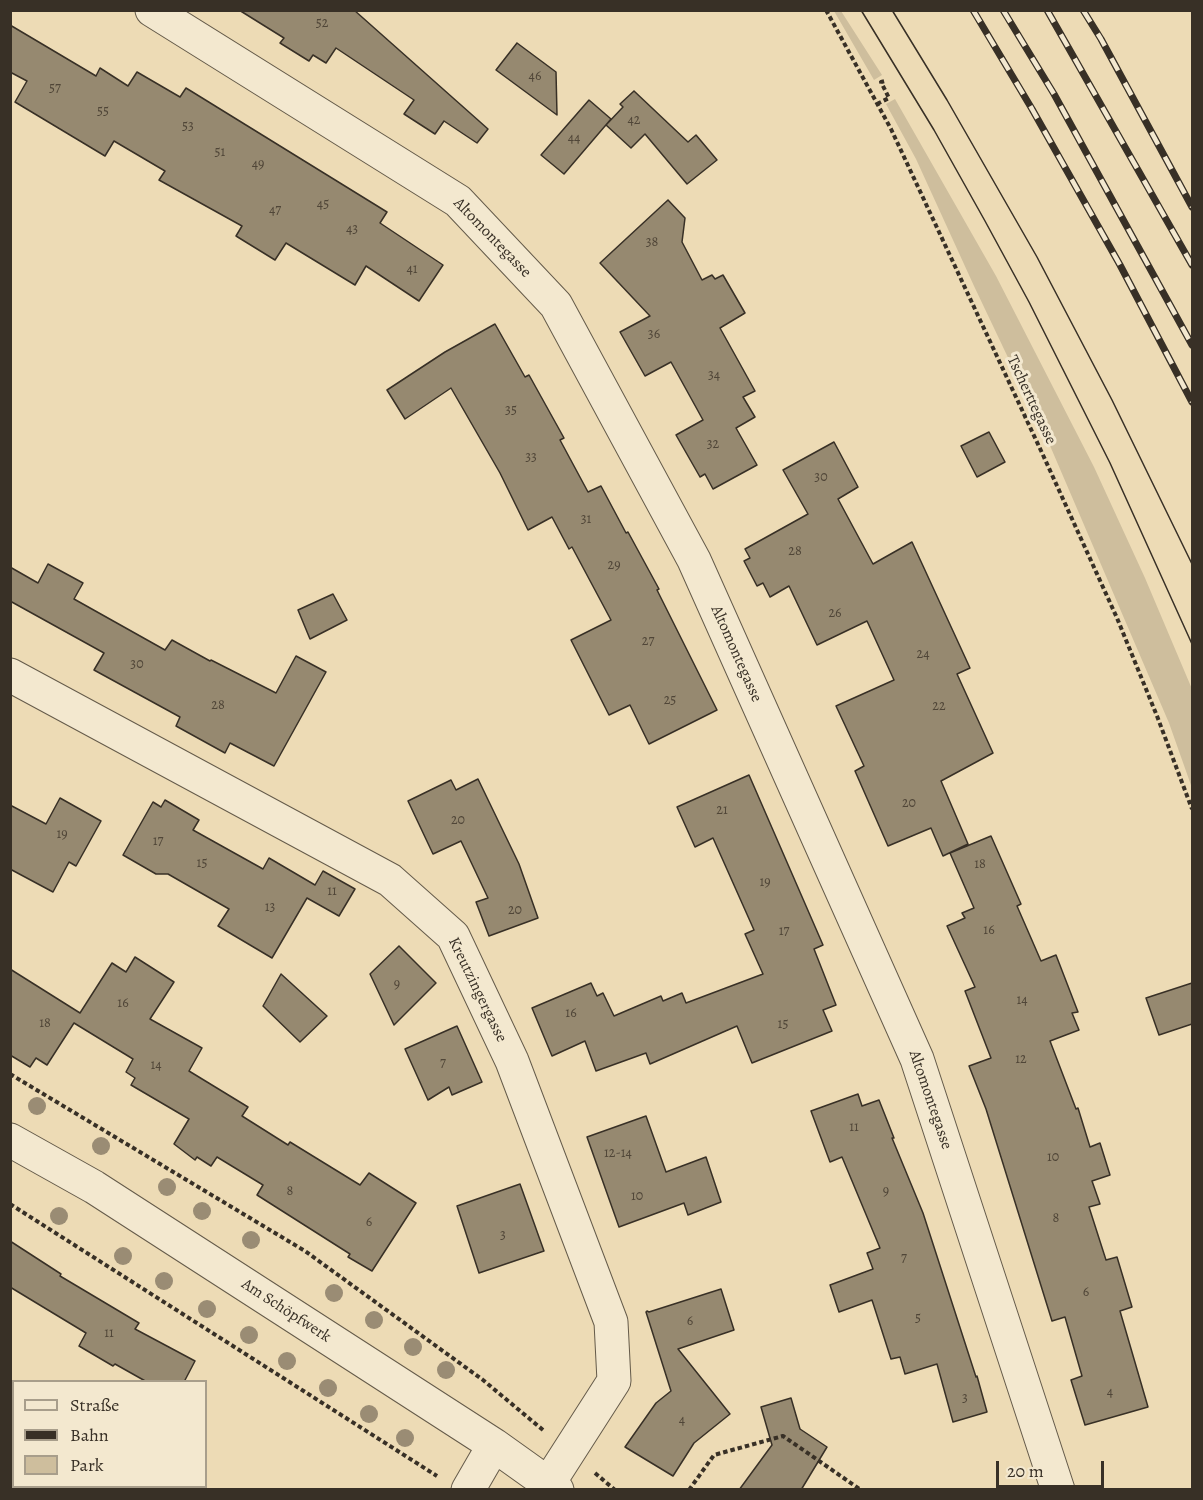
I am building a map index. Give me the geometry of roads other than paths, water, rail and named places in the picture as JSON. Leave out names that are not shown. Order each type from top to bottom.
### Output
[{"type":"street","name":"Altomontegasse","points":[[152,10],[458,201],[556,305],[694,560],[917,1059],[1058,1490]]},
{"type":"street","name":"Kreutzingergasse","points":[[10,675],[390,880],[453,936],[512,1060],[611,1322],[614,1382],[569,1451],[552,1486]]},
{"type":"street","name":"Am Schöpfwerk","points":[[10,1140],[94,1187],[494,1445],[552,1486]]},
{"type":"street","points":[[468,1490],[494,1445]]},
{"type":"tram line","points":[[861,10],[934,130],[1029,302],[1110,463],[1192,644]]},
{"type":"tram line","points":[[892,10],[947,100],[1037,257],[1112,400],[1192,564]]},
{"type":"railway","points":[[973,10],[1120,265],[1192,402]]},
{"type":"railway","points":[[1003,10],[1054,94],[1192,345]]},
{"type":"railway","points":[[1047,10],[1192,265]]},
{"type":"railway","points":[[1083,10],[1192,207]]}]
